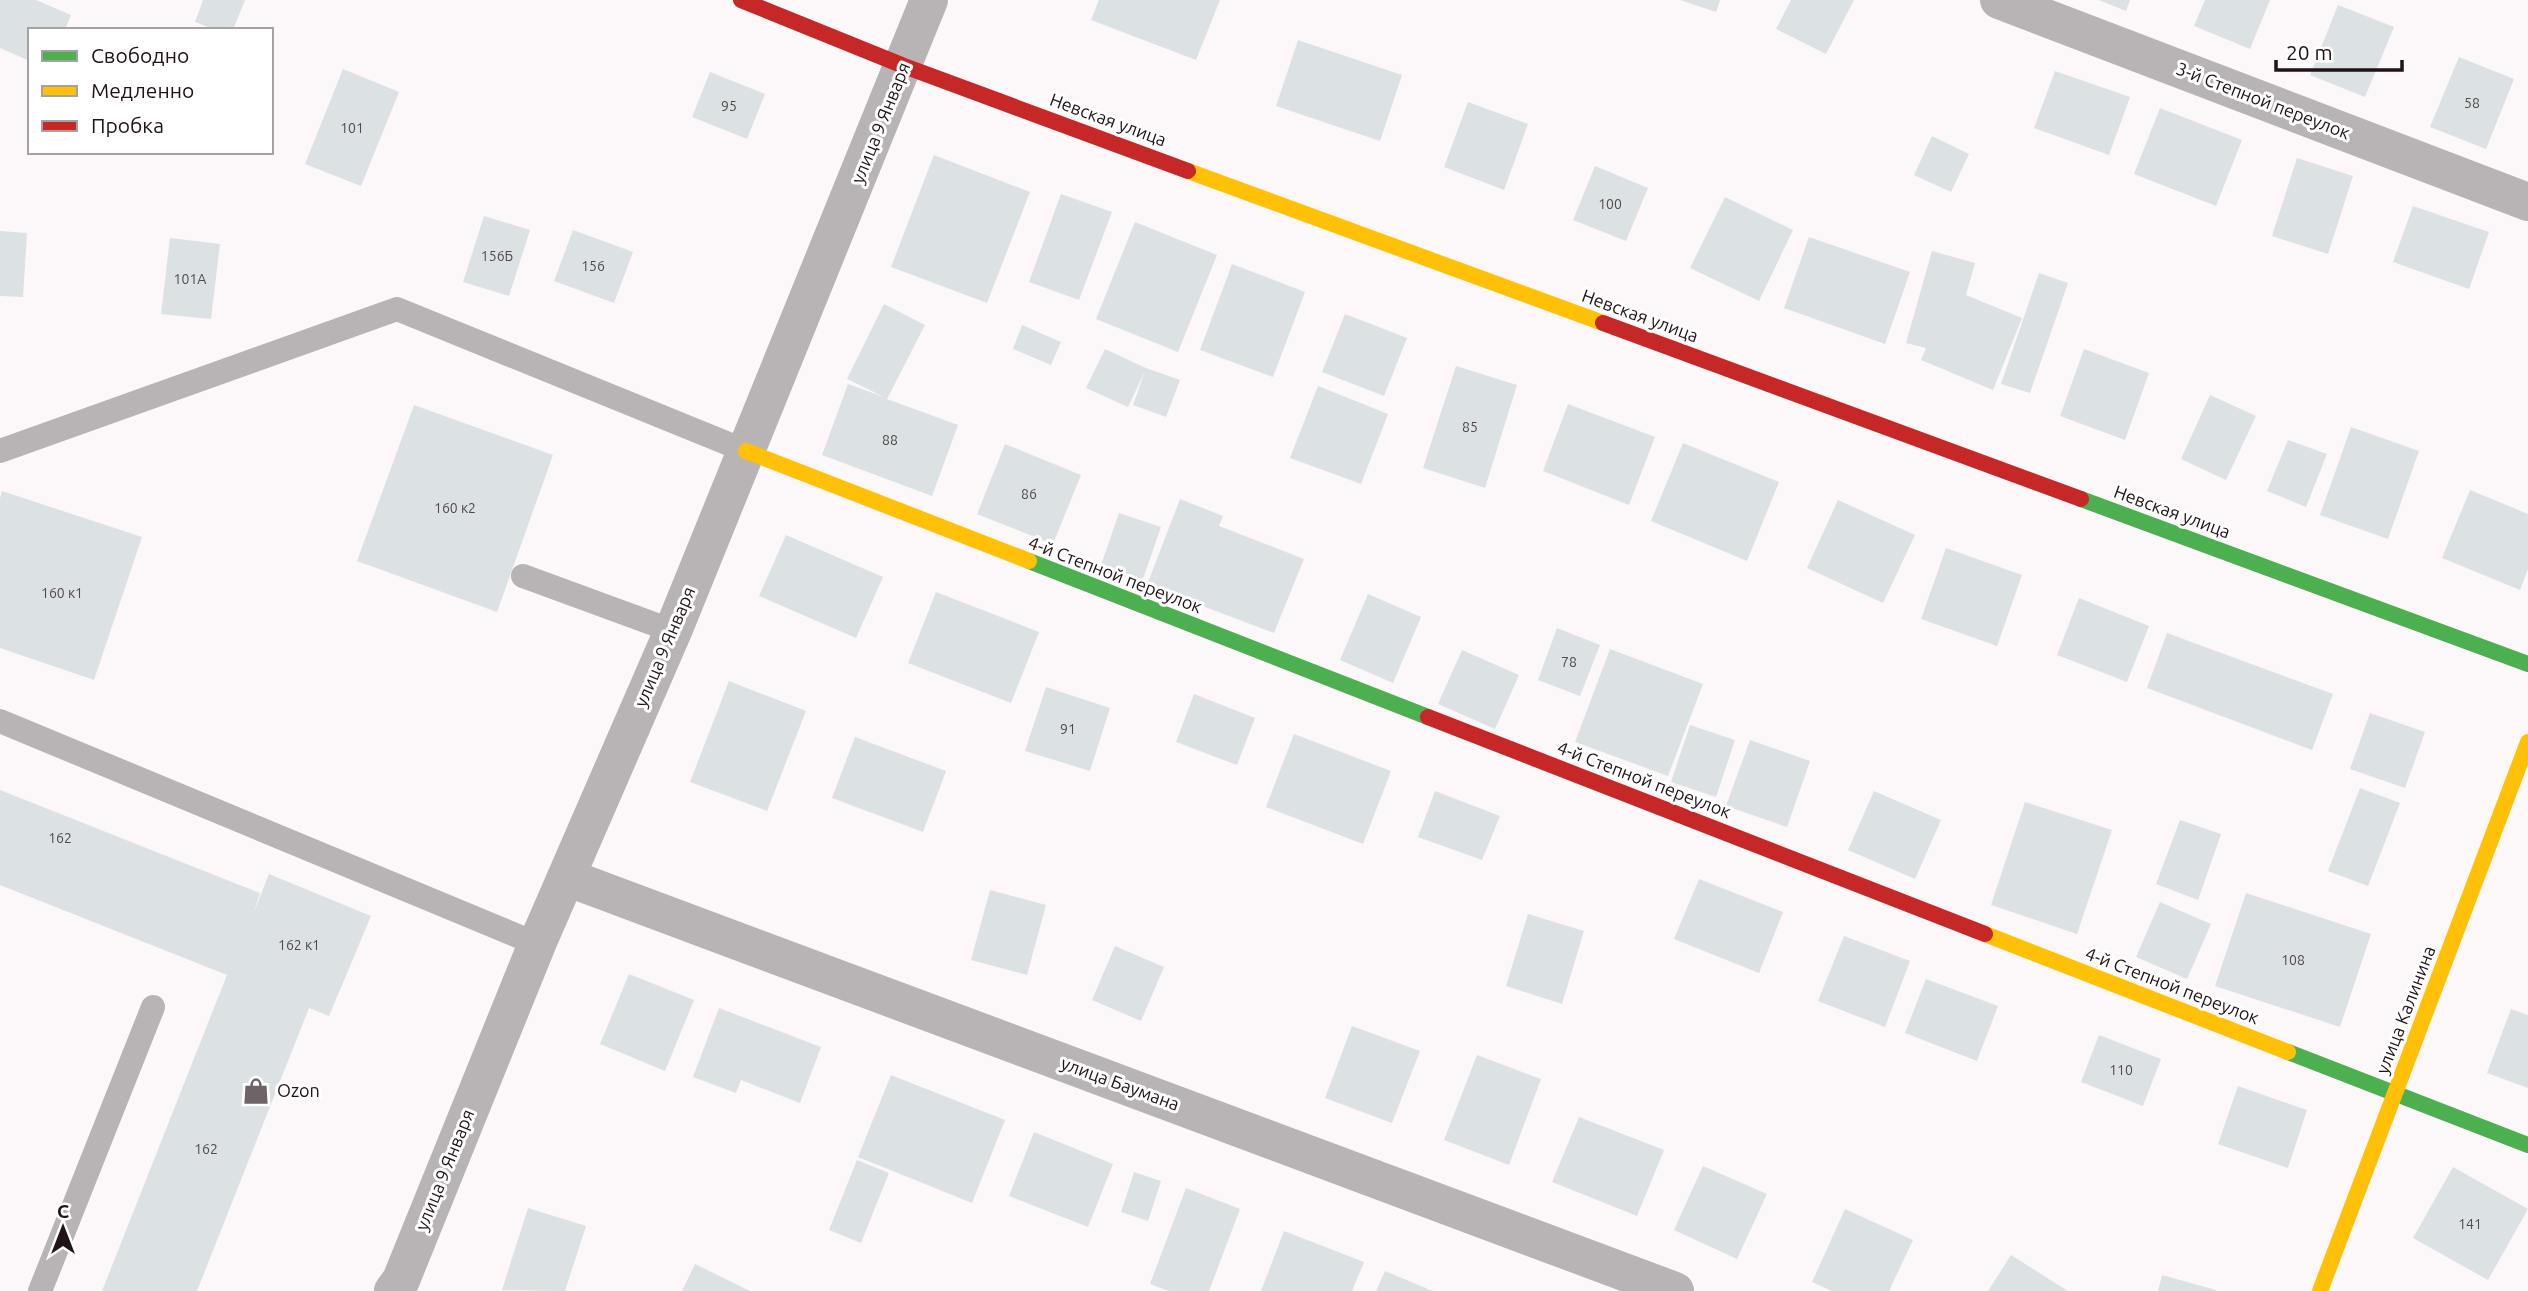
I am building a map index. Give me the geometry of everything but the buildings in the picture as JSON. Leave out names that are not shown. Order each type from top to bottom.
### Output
[{"type":"street","name":"Невская улица","points":[[741,0],[904,66],[2528,664]]},
{"type":"street","name":"улица 9 Января","points":[[408,1287],[537,944],[673,631],[929,0]]},
{"type":"street","name":"3-й Степной переулок","points":[[1999,0],[2528,202]]},
{"type":"street","name":"4-й Степной переулок","points":[[746,452],[2528,1145]]},
{"type":"street","name":"улица Калинина","points":[[2319,1291],[2528,742]]},
{"type":"street","name":"улица Баумана","points":[[566,877],[1675,1291]]},
{"type":"lane","points":[[0,451],[397,309],[746,452]]},
{"type":"lane","points":[[523,576],[673,631]]},
{"type":"lane","points":[[0,721],[537,944]]},
{"type":"lane","points":[[40,1291],[153,1007]]},
{"type":"traffic: fast","points":[[2081,499],[2528,664]]},
{"type":"traffic: fast","points":[[1029,561],[1428,717]]},
{"type":"traffic: fast","points":[[2288,1052],[2528,1145]]},
{"type":"traffic: slow","points":[[1188,171],[1603,323]]},
{"type":"traffic: slow","points":[[746,451],[1029,561]]},
{"type":"traffic: slow","points":[[2320,1291],[2528,742]]},
{"type":"traffic: slow","points":[[1985,934],[2288,1052]]},
{"type":"traffic: jam","points":[[741,0],[904,66],[1188,171]]},
{"type":"traffic: jam","points":[[1603,323],[2081,499]]},
{"type":"traffic: jam","points":[[1428,717],[1985,934]]},
{"type":"place","name":"Ozon","points":[[256,1091]]}]
